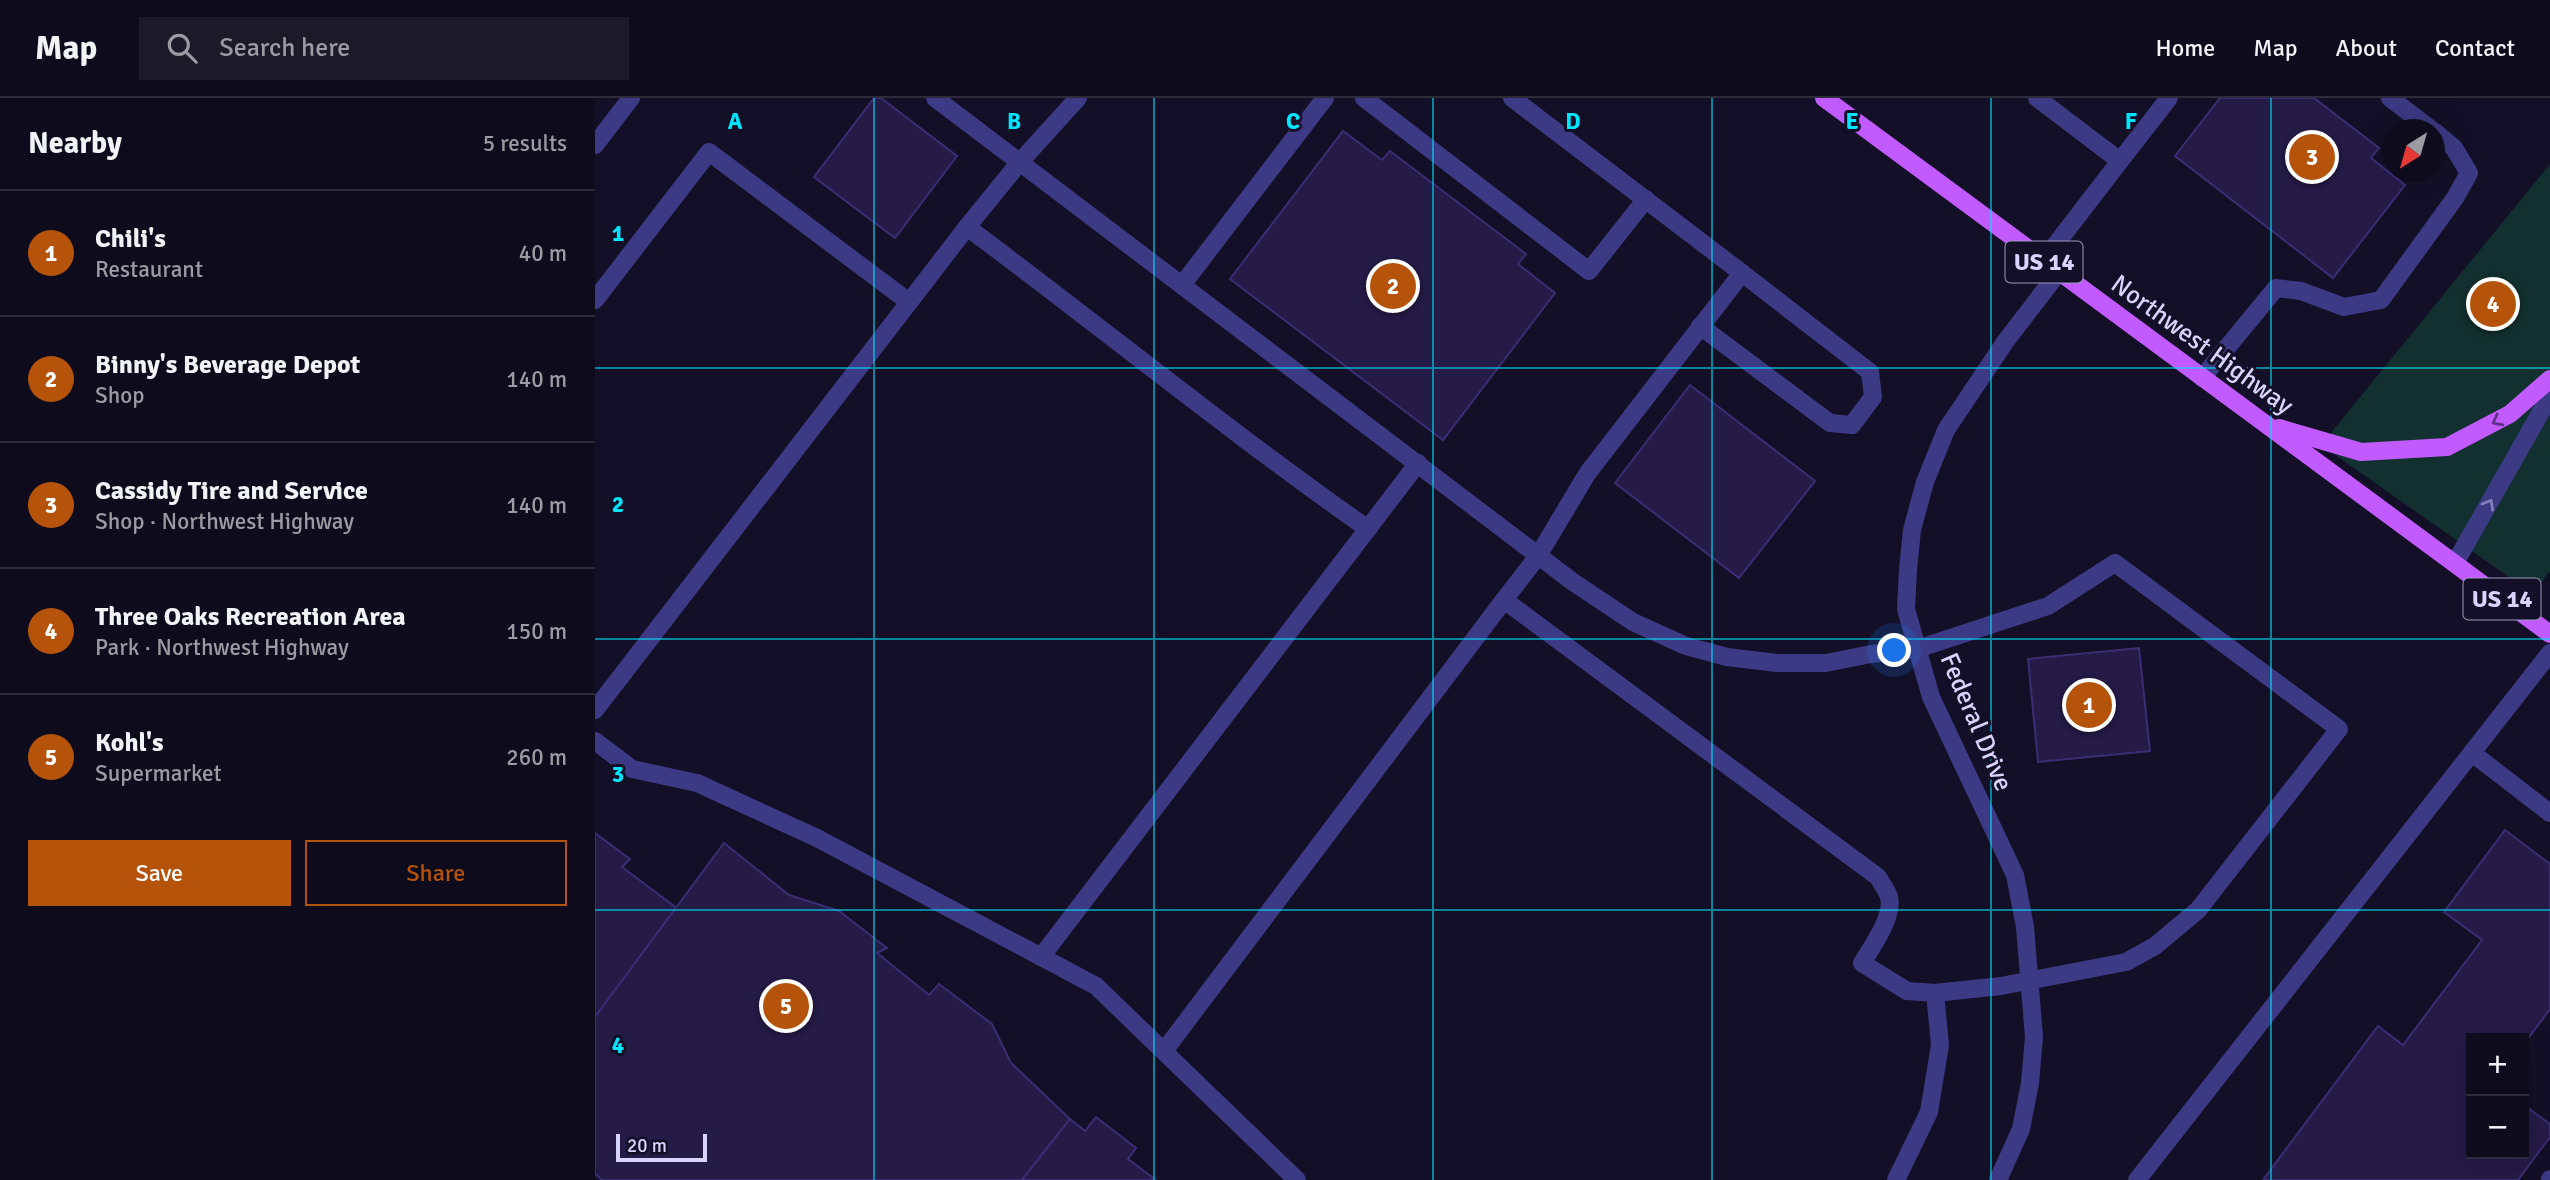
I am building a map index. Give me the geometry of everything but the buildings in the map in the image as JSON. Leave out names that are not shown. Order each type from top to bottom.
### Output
[{"type":"main road","name":"Northwest Highway","points":[[1824,98],[2550,634]]},
{"type":"main road","points":[[2266,424],[2361,452],[2447,447],[2510,414],[2550,379]]},
{"type":"lane","points":[[595,145],[631,98]]},
{"type":"lane","points":[[935,98],[1538,556],[1633,622],[1686,646],[1727,657],[1777,663],[1826,663],[1917,649],[2048,606],[2115,563],[2339,729],[2198,910],[2155,946],[2126,962],[2030,980],[1935,993],[1907,991],[1862,963],[1881,932],[1888,913],[1889,898],[1878,877],[1504,600]]},
{"type":"lane","points":[[1182,285],[1325,98]]},
{"type":"lane","points":[[1364,98],[1589,271],[1646,199]]},
{"type":"lane","points":[[1511,98],[1870,372],[1873,397],[1851,425],[1830,423],[1700,326]]},
{"type":"lane","points":[[2037,98],[2120,161]]},
{"type":"lane","points":[[2043,261],[2169,98]]},
{"type":"lane","points":[[2390,98],[2417,119]]},
{"type":"lane","points":[[595,709],[967,227],[1070,101]]},
{"type":"lane","points":[[2202,378],[2276,288],[2301,290],[2344,307],[2381,300],[2455,198],[2469,173],[2454,148],[2445,141]]},
{"type":"lane","points":[[595,300],[709,152],[909,302]]},
{"type":"lane","points":[[967,227],[1299,481],[1368,529]]},
{"type":"lane","points":[[1164,1051],[1538,556],[1587,474],[1742,273]]},
{"type":"lane","name":"Federal Drive","points":[[1998,1180],[2021,1129],[2030,1083],[2034,1037],[2025,927],[2015,875],[1931,697],[1906,609],[1908,570],[1912,530],[1925,482],[1946,430],[2005,342],[2058,273]]},
{"type":"lane","points":[[2455,563],[2550,396]]},
{"type":"lane","points":[[1041,957],[1418,463]]},
{"type":"lane","points":[[2137,1180],[2550,653]]},
{"type":"lane","points":[[595,740],[632,769],[697,783],[817,838],[1096,986],[1297,1180]]},
{"type":"lane","points":[[2472,753],[2550,813]]},
{"type":"lane","points":[[1896,1180],[1929,1112],[1940,1045],[1935,993]]},
{"type":"green space","points":[[2550,164],[2550,571],[2533,594],[2321,445]]},
{"type":"place","name":"Cassidy Tire and Service","points":[[2312,157]]},
{"type":"place","name":"Binny's Beverage Depot","points":[[1393,286]]},
{"type":"place","name":"Three Oaks Recreation Area","points":[[2493,304]]},
{"type":"place","name":"Chili's","points":[[2089,705]]},
{"type":"place","name":"Kohl's","points":[[786,1006]]}]
